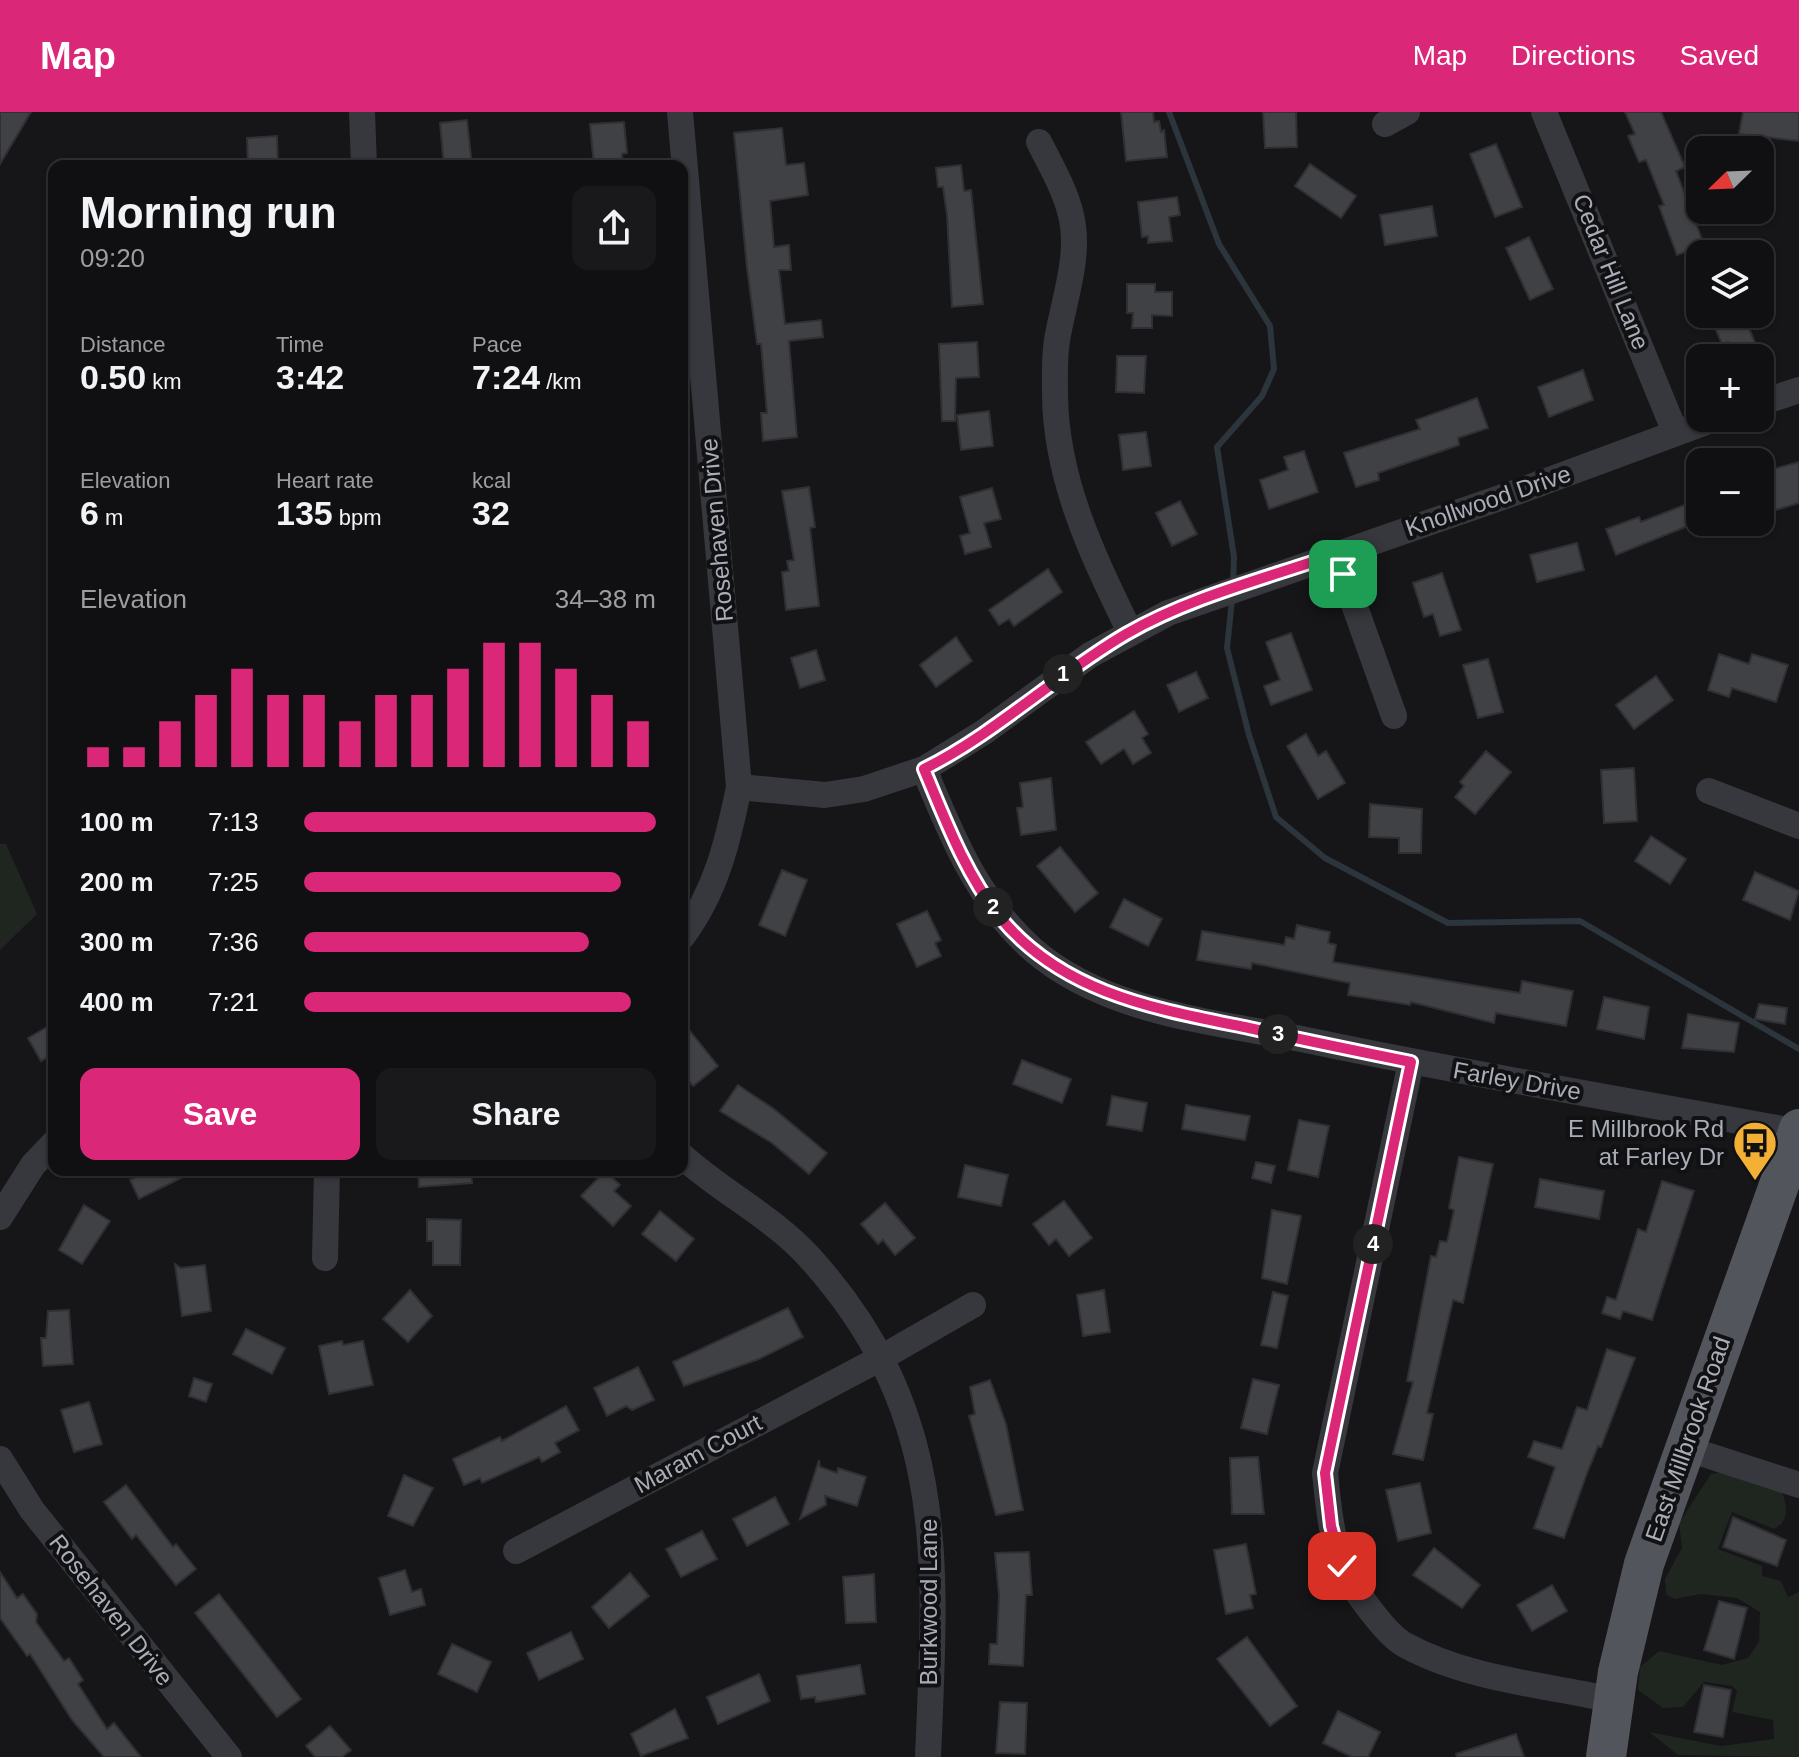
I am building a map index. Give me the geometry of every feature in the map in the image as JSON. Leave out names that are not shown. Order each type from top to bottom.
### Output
[{"type":"main road","name":"East Millbrook Road","points":[[1606,1757],[1613,1700],[1639,1583],[1799,1131]]},
{"type":"street","points":[[362,112],[364,160]]},
{"type":"street","name":"Rosehaven Drive","points":[[680,112],[684,160]]},
{"type":"street","name":"Cedar Hill Lane","points":[[1544,112],[1675,432]]},
{"type":"street","points":[[1039,142],[1059,182],[1073,225],[1075,246],[1056,345],[1055,397],[1065,471],[1089,549],[1130,632]]},
{"type":"street","name":"Rosehaven Drive","points":[[688,204],[739,787],[722,859],[699,915],[688,929]]},
{"type":"street","points":[[1774,398],[1799,390]]},
{"type":"street","name":"Knollwood Drive","points":[[739,787],[825,795],[864,789],[924,769],[971,741],[1057,678],[1130,632],[1168,613],[1517,492],[1686,428]]},
{"type":"street","points":[[1336,554],[1394,716]]},
{"type":"street","name":"Farley Drive","points":[[924,769],[972,876],[999,917],[1034,951],[1080,980],[1132,1004],[1411,1062],[1799,1131]]},
{"type":"street","points":[[1709,791],[1799,826]]},
{"type":"street","points":[[1411,1062],[1325,1473],[1331,1526],[1342,1566],[1367,1605],[1402,1644],[1461,1668],[1613,1700]]},
{"type":"street","points":[[0,1217],[33,1165],[48,1149]]},
{"type":"street","name":"Burkwood Lane","points":[[688,1160],[778,1227],[811,1259],[843,1300],[881,1358],[909,1423],[930,1514],[933,1626],[928,1757]]},
{"type":"street","points":[[325,1258],[327,1176]]},
{"type":"street","name":"Maram Court","points":[[516,1551],[881,1358],[973,1305]]},
{"type":"street","points":[[1685,1448],[1799,1485]]},
{"type":"street","name":"Rosehaven Drive","points":[[0,1459],[32,1510],[229,1757]]},
{"type":"shaded area","points":[[0,844],[6,844],[37,914],[0,950]]},
{"type":"shaded area","points":[[1722,1472],[1779,1484],[1783,1496],[1786,1515],[1780,1525],[1774,1529],[1732,1512],[1718,1549],[1762,1566],[1762,1576],[1781,1581],[1788,1597],[1799,1592],[1799,1757],[1678,1755],[1649,1732],[1721,1746],[1774,1739],[1773,1720],[1732,1712],[1737,1691],[1732,1686],[1704,1682],[1683,1707],[1663,1708],[1638,1690],[1640,1667],[1659,1651],[1722,1665],[1748,1658],[1759,1642],[1760,1612],[1737,1598],[1701,1594],[1674,1599],[1666,1594],[1665,1579],[1682,1548],[1679,1523],[1711,1474]]},
{"type":"building","points":[[0,112],[31,112],[0,164]]},
{"type":"building","points":[[1121,112],[1153,112],[1154,122],[1159,121],[1161,132],[1164,130],[1167,157],[1126,161]]},
{"type":"building","points":[[1263,112],[1296,112],[1297,147],[1265,148]]},
{"type":"building","points":[[1625,112],[1661,112],[1685,167],[1676,171],[1686,197],[1686,224],[1696,224],[1702,240],[1686,240],[1686,252],[1677,255],[1659,206],[1664,205],[1646,160],[1639,162],[1628,136],[1635,134]]},
{"type":"building","points":[[1743,112],[1799,112],[1799,141],[1739,134]]},
{"type":"building","points":[[467,120],[471,160],[443,160],[440,123]]},
{"type":"building","points":[[624,122],[627,153],[622,154],[622,160],[593,160],[590,124]]},
{"type":"building","points":[[782,128],[786,165],[804,163],[808,195],[770,201],[774,247],[789,245],[791,270],[779,270],[785,324],[821,320],[823,337],[789,341],[797,437],[763,441],[761,413],[767,413],[761,344],[757,344],[747,268],[734,133]]},
{"type":"building","points":[[277,136],[278,160],[248,160],[247,138]]},
{"type":"building","points":[[1496,144],[1522,207],[1495,217],[1470,154]]},
{"type":"building","points":[[1310,164],[1356,196],[1341,218],[1295,186]]},
{"type":"building","points":[[961,165],[964,191],[971,190],[983,304],[952,307],[947,215],[943,187],[938,187],[936,168]]},
{"type":"building","points":[[1177,197],[1180,215],[1169,217],[1172,241],[1148,243],[1148,236],[1142,237],[1138,202]]},
{"type":"building","points":[[1432,206],[1437,236],[1385,245],[1380,215]]},
{"type":"building","points":[[1529,237],[1553,289],[1530,300],[1506,248]]},
{"type":"building","points":[[1127,284],[1155,284],[1155,292],[1172,292],[1172,316],[1152,315],[1152,328],[1132,328],[1133,313],[1127,313]]},
{"type":"building","points":[[1715,328],[1749,328],[1756,344],[1728,342],[1722,344]]},
{"type":"building","points":[[977,342],[979,377],[956,378],[955,421],[942,421],[939,344]]},
{"type":"building","points":[[1117,356],[1146,356],[1144,393],[1116,392]]},
{"type":"building","points":[[1583,370],[1593,400],[1549,417],[1538,387]]},
{"type":"building","points":[[1477,398],[1488,428],[1458,438],[1459,445],[1378,473],[1379,480],[1356,487],[1344,453],[1420,429],[1416,420]]},
{"type":"building","points":[[989,411],[993,446],[961,450],[957,415]]},
{"type":"building","points":[[1146,432],[1151,466],[1123,470],[1119,435]]},
{"type":"building","points":[[1304,451],[1318,492],[1269,509],[1260,480],[1288,470],[1284,457]]},
{"type":"building","points":[[1799,462],[1799,503],[1776,510],[1774,469]]},
{"type":"building","points":[[809,487],[815,527],[810,528],[819,606],[786,610],[782,572],[789,571],[787,561],[794,560],[782,491]]},
{"type":"building","points":[[992,488],[1001,519],[984,523],[991,547],[965,554],[960,536],[970,533],[960,497]]},
{"type":"building","points":[[1180,501],[1197,534],[1172,546],[1156,513]]},
{"type":"building","points":[[1686,504],[1686,527],[1616,555],[1606,529],[1639,517],[1641,522]]},
{"type":"building","points":[[1577,543],[1584,570],[1537,582],[1530,555]]},
{"type":"building","points":[[1048,569],[1062,592],[1014,626],[1009,619],[999,625],[989,610]]},
{"type":"building","points":[[1442,573],[1461,630],[1440,636],[1433,614],[1424,617],[1413,583]]},
{"type":"building","points":[[1291,633],[1312,690],[1271,705],[1264,686],[1280,680],[1266,642]]},
{"type":"building","points":[[956,637],[972,661],[936,687],[920,665]]},
{"type":"building","points":[[816,650],[825,680],[800,688],[791,658]]},
{"type":"building","points":[[1719,654],[1749,664],[1752,654],[1788,665],[1776,702],[1732,688],[1729,697],[1708,690]]},
{"type":"building","points":[[1488,659],[1503,712],[1478,718],[1463,665]]},
{"type":"building","points":[[1196,672],[1208,698],[1179,712],[1167,685]]},
{"type":"building","points":[[1656,676],[1673,700],[1634,729],[1616,705]]},
{"type":"building","points":[[1134,711],[1148,734],[1142,738],[1151,753],[1133,764],[1124,749],[1101,764],[1086,742]]},
{"type":"building","points":[[1306,734],[1318,756],[1326,751],[1345,783],[1318,799],[1287,746]]},
{"type":"building","points":[[1486,751],[1511,772],[1475,814],[1455,797],[1464,786],[1460,782]]},
{"type":"building","points":[[1634,768],[1637,821],[1604,823],[1601,770]]},
{"type":"building","points":[[1051,778],[1056,830],[1021,835],[1017,808],[1023,807],[1020,783]]},
{"type":"building","points":[[1370,804],[1422,809],[1421,853],[1399,853],[1399,838],[1369,837]]},
{"type":"building","points":[[1651,836],[1686,859],[1670,884],[1635,861]]},
{"type":"building","points":[[1060,847],[1098,893],[1075,912],[1037,866]]},
{"type":"building","points":[[782,870],[807,880],[785,936],[759,925]]},
{"type":"building","points":[[1755,872],[1799,891],[1790,920],[1743,900]]},
{"type":"building","points":[[1124,899],[1162,919],[1148,946],[1110,927]]},
{"type":"building","points":[[927,911],[941,940],[935,943],[941,956],[917,967],[897,924]]},
{"type":"building","points":[[1297,925],[1330,932],[1328,943],[1336,945],[1333,962],[1520,993],[1522,981],[1573,991],[1566,1026],[1496,1013],[1494,1023],[1411,1002],[1410,1005],[1348,995],[1350,983],[1252,963],[1251,969],[1197,960],[1202,931],[1284,945],[1286,937],[1294,939]]},
{"type":"building","points":[[1604,997],[1649,1007],[1644,1039],[1597,1029]]},
{"type":"building","points":[[1759,1004],[1787,1008],[1785,1024],[1755,1019]]},
{"type":"building","points":[[1688,1014],[1739,1023],[1734,1052],[1682,1048]]},
{"type":"building","points":[[48,1026],[48,1057],[41,1061],[28,1038]]},
{"type":"building","points":[[688,1028],[718,1066],[693,1086],[688,1080]]},
{"type":"building","points":[[1022,1060],[1071,1079],[1062,1103],[1013,1084]]},
{"type":"building","points":[[738,1085],[774,1109],[827,1153],[809,1174],[772,1143],[720,1111]]},
{"type":"building","points":[[1112,1096],[1147,1103],[1142,1131],[1107,1125]]},
{"type":"building","points":[[1186,1105],[1250,1116],[1245,1140],[1182,1129]]},
{"type":"building","points":[[1299,1120],[1329,1126],[1318,1177],[1288,1170]]},
{"type":"building","points":[[1459,1157],[1493,1164],[1463,1303],[1453,1300],[1427,1413],[1433,1414],[1423,1460],[1393,1454],[1413,1382],[1407,1381],[1431,1256],[1436,1257],[1440,1241],[1447,1242],[1454,1210],[1449,1208]]},
{"type":"building","points":[[1256,1162],[1275,1166],[1271,1183],[1252,1178]]},
{"type":"building","points":[[965,1165],[1008,1175],[1001,1206],[958,1197]]},
{"type":"building","points":[[138,1176],[185,1176],[139,1199],[130,1180]]},
{"type":"building","points":[[418,1176],[471,1176],[472,1183],[419,1187]]},
{"type":"building","points":[[600,1176],[610,1176],[620,1185],[614,1191],[631,1206],[613,1226],[581,1196]]},
{"type":"building","points":[[1540,1179],[1604,1191],[1599,1219],[1535,1207]]},
{"type":"building","points":[[1662,1181],[1694,1191],[1652,1320],[1623,1311],[1620,1319],[1602,1313],[1607,1297],[1616,1300],[1638,1229],[1646,1232]]},
{"type":"building","points":[[1064,1201],[1092,1238],[1069,1256],[1056,1239],[1049,1245],[1033,1224]]},
{"type":"building","points":[[885,1203],[915,1238],[895,1255],[883,1240],[878,1244],[861,1224]]},
{"type":"building","points":[[84,1205],[110,1221],[82,1264],[59,1250]]},
{"type":"building","points":[[1272,1210],[1301,1216],[1287,1284],[1262,1278]]},
{"type":"building","points":[[660,1211],[694,1239],[676,1261],[642,1234]]},
{"type":"building","points":[[427,1219],[461,1220],[460,1265],[433,1265],[433,1241],[427,1241]]},
{"type":"building","points":[[175,1264],[181,1268],[205,1265],[211,1311],[182,1316]]},
{"type":"building","points":[[410,1290],[432,1316],[408,1342],[383,1319]]},
{"type":"building","points":[[1104,1290],[1110,1332],[1083,1336],[1077,1295]]},
{"type":"building","points":[[1273,1292],[1288,1296],[1277,1348],[1261,1345]]},
{"type":"building","points":[[788,1308],[803,1337],[759,1359],[684,1386],[673,1362]]},
{"type":"building","points":[[69,1310],[73,1364],[43,1366],[41,1338],[46,1338],[48,1311]]},
{"type":"building","points":[[246,1329],[285,1348],[272,1374],[233,1354]]},
{"type":"building","points":[[342,1341],[343,1345],[363,1341],[373,1385],[329,1394],[319,1346]]},
{"type":"building","points":[[1607,1349],[1635,1358],[1601,1447],[1598,1446],[1587,1473],[1564,1538],[1534,1528],[1555,1467],[1528,1457],[1534,1441],[1562,1449],[1577,1407],[1587,1410]]},
{"type":"building","points":[[638,1367],[654,1400],[632,1410],[626,1406],[607,1416],[594,1388]]},
{"type":"building","points":[[194,1378],[212,1384],[206,1402],[189,1396]]},
{"type":"building","points":[[1253,1379],[1279,1385],[1267,1434],[1241,1428]]},
{"type":"building","points":[[990,1380],[1006,1424],[1023,1510],[996,1515],[969,1416],[975,1414],[970,1387]]},
{"type":"building","points":[[89,1402],[102,1444],[74,1452],[61,1410]]},
{"type":"building","points":[[566,1406],[579,1430],[555,1443],[560,1452],[542,1462],[539,1457],[482,1483],[480,1478],[464,1485],[453,1459],[500,1437],[502,1441]]},
{"type":"building","points":[[1258,1457],[1264,1514],[1232,1514],[1230,1458]]},
{"type":"building","points":[[819,1460],[820,1467],[837,1473],[838,1468],[866,1477],[857,1506],[825,1496],[826,1505],[800,1519]]},
{"type":"building","points":[[404,1475],[433,1488],[413,1526],[388,1516]]},
{"type":"building","points":[[1420,1483],[1431,1533],[1398,1541],[1386,1490]]},
{"type":"building","points":[[126,1485],[173,1547],[176,1544],[196,1569],[176,1585],[136,1535],[132,1539],[104,1502]]},
{"type":"building","points":[[775,1497],[789,1524],[747,1546],[733,1519]]},
{"type":"building","points":[[1733,1517],[1786,1540],[1777,1566],[1723,1547]]},
{"type":"building","points":[[702,1531],[717,1559],[681,1577],[666,1549]]},
{"type":"building","points":[[1246,1544],[1256,1594],[1250,1595],[1253,1608],[1226,1614],[1214,1550]]},
{"type":"building","points":[[1434,1548],[1480,1585],[1462,1608],[1413,1575]]},
{"type":"building","points":[[1029,1552],[1032,1595],[1026,1595],[1023,1666],[989,1664],[990,1644],[997,1644],[999,1596],[995,1553]]},
{"type":"building","points":[[405,1570],[412,1592],[421,1589],[425,1605],[390,1615],[379,1578]]},
{"type":"building","points":[[0,1572],[17,1598],[23,1594],[37,1614],[36,1622],[64,1661],[69,1658],[83,1680],[78,1684],[107,1729],[114,1723],[141,1757],[104,1757],[72,1720],[30,1654],[27,1656],[0,1618]]},
{"type":"building","points":[[630,1573],[649,1596],[609,1628],[592,1607]]},
{"type":"building","points":[[874,1574],[876,1622],[846,1623],[843,1577]]},
{"type":"building","points":[[1552,1585],[1567,1611],[1532,1631],[1517,1605]]},
{"type":"building","points":[[219,1594],[301,1699],[277,1717],[195,1613]]},
{"type":"building","points":[[1719,1601],[1747,1608],[1734,1659],[1704,1650]]},
{"type":"building","points":[[571,1632],[583,1659],[539,1680],[527,1653]]},
{"type":"building","points":[[1247,1637],[1297,1706],[1270,1726],[1217,1659]]},
{"type":"building","points":[[452,1644],[491,1662],[477,1692],[438,1674]]},
{"type":"building","points":[[860,1665],[865,1694],[816,1702],[815,1697],[801,1699],[797,1676]]},
{"type":"building","points":[[759,1674],[770,1701],[718,1724],[707,1697]]},
{"type":"building","points":[[1704,1685],[1731,1690],[1723,1737],[1694,1732]]},
{"type":"building","points":[[1000,1702],[1027,1703],[1025,1754],[996,1753]]},
{"type":"building","points":[[675,1709],[688,1738],[641,1756],[631,1734]]},
{"type":"building","points":[[1338,1711],[1380,1732],[1368,1757],[1352,1757],[1323,1743]]},
{"type":"building","points":[[330,1726],[351,1750],[342,1757],[315,1757],[306,1746]]},
{"type":"building","points":[[1516,1734],[1524,1757],[1457,1757],[1456,1754]]},
{"type":"waterway","points":[[1169,112],[1219,244],[1270,326],[1274,369],[1262,396],[1217,447],[1234,557],[1233,585]]},
{"type":"waterway","points":[[1232,600],[1227,648],[1249,735],[1276,817],[1325,858],[1448,923],[1580,921],[1799,1049]]},
{"type":"place","name":"E Millbrook Rd at Farley Dr","points":[[1755,1182]]},
{"type":"route","points":[[1342,1566],[1331,1526],[1325,1473],[1411,1062],[1132,1004],[1080,980],[1034,951],[999,917],[972,876],[924,769],[945,759],[1090,655],[1168,613],[1336,554],[1343,574]]}]
